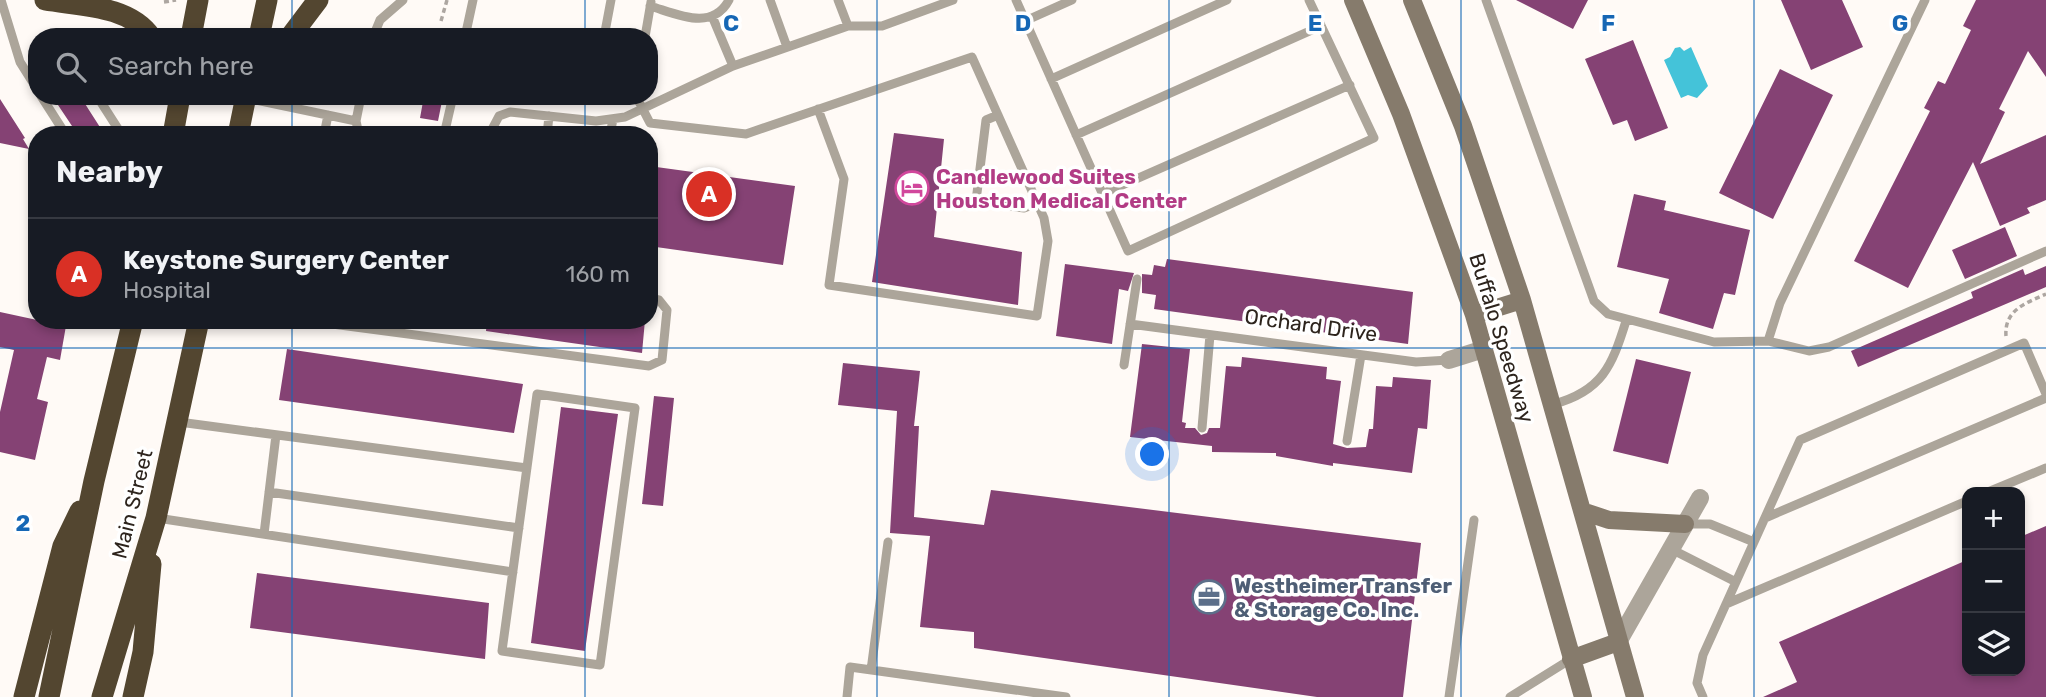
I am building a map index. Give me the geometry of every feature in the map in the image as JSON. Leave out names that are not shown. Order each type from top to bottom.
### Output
[{"type":"highway","points":[[45,0],[123,15],[142,28]]},
{"type":"highway","points":[[193,28],[198,0]]},
{"type":"highway","points":[[261,28],[267,0]]},
{"type":"highway","points":[[297,28],[318,0]]},
{"type":"highway","points":[[170,105],[173,126]]},
{"type":"highway","points":[[174,126],[178,105]]},
{"type":"highway","points":[[240,126],[244,105]]},
{"type":"highway","name":"Main Street","points":[[49,697],[94,481],[131,329]]},
{"type":"highway","name":"Main Street","points":[[102,697],[156,518],[197,329]]},
{"type":"highway","points":[[24,697],[63,546],[94,481]]},
{"type":"highway","points":[[138,696],[156,518]]},
{"type":"main road","name":"Buffalo Speedway","points":[[1353,0],[1401,114],[1474,315],[1583,697]]},
{"type":"main road","name":"Buffalo Speedway","points":[[1412,0],[1463,126],[1522,300],[1635,697]]},
{"type":"main road","points":[[1474,315],[1522,300]]},
{"type":"main road","points":[[1582,511],[1609,520],[1685,524]]},
{"type":"main road","points":[[1572,659],[1618,642]]},
{"type":"street","name":"Orchard Drive","points":[[1449,360],[1484,349]]},
{"type":"street","points":[[1618,642],[1700,498]]},
{"type":"lane","points":[[1,0],[20,62],[28,73]]},
{"type":"lane","points":[[377,28],[380,20],[403,0]]},
{"type":"lane","points":[[467,28],[473,0]]},
{"type":"lane","points":[[606,28],[611,0]]},
{"type":"lane","points":[[647,28],[651,3],[691,19],[718,14],[729,0]]},
{"type":"lane","points":[[770,0],[788,47]]},
{"type":"lane","points":[[838,0],[848,26]]},
{"type":"lane","points":[[658,102],[733,66],[848,26],[882,26],[953,0]]},
{"type":"lane","points":[[1016,0],[1128,251],[1374,138],[1309,0]]},
{"type":"lane","points":[[1025,21],[1072,0]]},
{"type":"lane","points":[[1051,79],[1227,0]]},
{"type":"lane","points":[[1486,0],[1594,301],[1608,314],[1626,321],[1714,342],[1768,341],[1809,351],[1829,347],[2046,251]]},
{"type":"lane","points":[[1768,341],[1780,303],[1925,0]]},
{"type":"lane","points":[[712,16],[733,66]]},
{"type":"lane","points":[[1076,135],[1321,26]]},
{"type":"lane","points":[[639,105],[650,123],[746,134],[818,109],[972,57],[1044,218],[1048,241],[1037,316],[830,285],[844,179],[818,109]]},
{"type":"lane","points":[[1102,194],[1350,85]]},
{"type":"lane","points":[[47,105],[60,126]]},
{"type":"lane","points":[[103,105],[116,126]]},
{"type":"lane","points":[[282,105],[356,121]]},
{"type":"lane","points":[[357,126],[359,105]]},
{"type":"lane","points":[[446,126],[451,105]]},
{"type":"lane","points":[[494,126],[499,116],[510,112],[596,121],[612,119],[651,105]]},
{"type":"lane","points":[[326,126],[328,115]]},
{"type":"lane","points":[[998,115],[986,120],[976,201],[1024,208],[1037,203]]},
{"type":"lane","points":[[548,126],[550,116]]},
{"type":"lane","points":[[611,126],[612,119]]},
{"type":"lane","points":[[1124,365],[1137,279]]},
{"type":"lane","points":[[370,329],[649,366],[662,360],[667,310],[658,300]]},
{"type":"lane","points":[[1553,404],[1574,399],[1601,377],[1613,362],[1626,321]]},
{"type":"lane","name":"Orchard Drive","points":[[1130,324],[1416,362],[1449,360]]},
{"type":"lane","points":[[1202,428],[1210,335]]},
{"type":"lane","points":[[1703,697],[1697,683],[1703,655],[1800,440],[2024,342],[2046,396],[1765,518]]},
{"type":"lane","points":[[1347,441],[1361,355]]},
{"type":"lane","points":[[537,394],[635,408],[600,665],[502,651],[519,528],[537,394]]},
{"type":"lane","points":[[177,422],[527,468]]},
{"type":"lane","points":[[264,534],[276,435]]},
{"type":"lane","points":[[2000,487],[2046,468]]},
{"type":"lane","points":[[269,492],[519,528]]},
{"type":"lane","points":[[1726,604],[1962,503]]},
{"type":"lane","points":[[156,518],[513,572]]},
{"type":"lane","points":[[1449,697],[1474,520]]},
{"type":"lane","points":[[1685,524],[1710,524],[1754,542]]},
{"type":"lane","points":[[871,670],[888,542]]},
{"type":"lane","points":[[1671,549],[1736,582]]},
{"type":"lane","points":[[1510,697],[1572,659]]},
{"type":"lane","points":[[847,697],[850,667],[1066,697]]},
{"type":"path","points":[[164,2],[176,0]]},
{"type":"path","points":[[441,21],[447,0]]},
{"type":"path","points":[[2007,349],[2005,327],[2016,308],[2046,294]]},
{"type":"water","points":[[1680,47],[1684,51],[1691,47],[1708,86],[1697,98],[1688,95],[1681,98],[1664,60],[1670,57],[1675,48]]},
{"type":"building","points":[[1516,0],[1588,0],[1573,29]]},
{"type":"building","points":[[1781,0],[1842,0],[1863,47],[1811,70]]},
{"type":"building","points":[[1976,0],[2046,0],[2046,77],[2028,51],[1999,109],[2005,112],[1980,164],[2046,135],[2046,200],[2027,208],[2030,213],[2000,226],[1973,162],[1908,288],[1854,261],[1930,111],[1924,108],[1938,81],[1945,84],[1971,30],[1963,26]]},
{"type":"building","points":[[1633,40],[1668,128],[1635,141],[1627,120],[1613,125],[1585,59]]},
{"type":"building","points":[[1780,69],[1833,95],[1773,219],[1719,193]]},
{"type":"building","points":[[0,99],[25,138],[23,139],[28,149],[0,143]]},
{"type":"building","points":[[58,105],[86,105],[99,126],[72,126]]},
{"type":"building","points":[[422,105],[441,105],[438,121],[420,118]]},
{"type":"building","name":"Candlewood Suites Houston Medical Center","points":[[894,133],[944,139],[934,237],[1022,252],[1018,305],[872,282]]},
{"type":"building","points":[[658,167],[795,186],[783,265],[658,247]]},
{"type":"building","points":[[1634,194],[1666,201],[1664,210],[1750,230],[1735,295],[1724,293],[1713,329],[1659,313],[1669,279],[1617,267]]},
{"type":"building","points":[[2005,227],[2017,256],[1965,279],[1952,250]]},
{"type":"building","points":[[1167,259],[1413,292],[1408,344],[1154,309],[1156,295],[1142,293],[1142,274],[1152,275],[1154,265],[1165,267]]},
{"type":"building","points":[[1065,264],[1134,273],[1128,291],[1119,289],[1112,344],[1056,336]]},
{"type":"building","points":[[2046,266],[2046,287],[1858,367],[1851,351],[1973,298],[1971,292],[2023,269],[2025,275]]},
{"type":"building","points":[[0,312],[28,318],[28,329],[65,329],[60,360],[47,357],[37,399],[48,402],[35,460],[0,452],[0,412],[14,350],[0,347]]},
{"type":"building","points":[[486,329],[644,329],[642,353]]},
{"type":"building","points":[[1142,344],[1190,349],[1182,422],[1186,423],[1185,428],[1195,428],[1201,435],[1207,433],[1209,428],[1220,428],[1226,366],[1241,367],[1242,357],[1327,367],[1326,379],[1341,381],[1333,444],[1347,448],[1366,447],[1369,429],[1373,429],[1376,386],[1392,387],[1393,377],[1431,380],[1427,429],[1418,428],[1412,473],[1333,463],[1333,466],[1276,456],[1276,453],[1212,452],[1212,446],[1130,437]]},
{"type":"building","points":[[287,349],[523,384],[514,433],[279,400]]},
{"type":"building","points":[[1636,359],[1691,372],[1668,464],[1613,451]]},
{"type":"building","points":[[843,363],[920,371],[914,426],[919,426],[914,517],[984,525],[991,490],[1421,543],[1403,697],[1317,697],[974,648],[974,632],[920,627],[930,536],[890,533],[897,411],[838,405]]},
{"type":"building","points":[[654,396],[674,398],[663,506],[642,504]]},
{"type":"building","points":[[561,407],[618,414],[585,651],[531,643]]},
{"type":"building","points":[[2046,526],[2046,697],[1763,697],[1797,682],[1779,642],[1962,562],[1962,676],[2025,676],[2025,535]]},
{"type":"building","points":[[257,573],[489,603],[485,659],[250,628]]},
{"type":"place","name":"Candlewood Suites Houston Medical Center","points":[[912,188]]},
{"type":"place","name":"Keystone Surgery Center","points":[[709,194]]},
{"type":"place","name":"Westheimer Transfer & Storage Co. Inc.","points":[[1209,597]]}]
